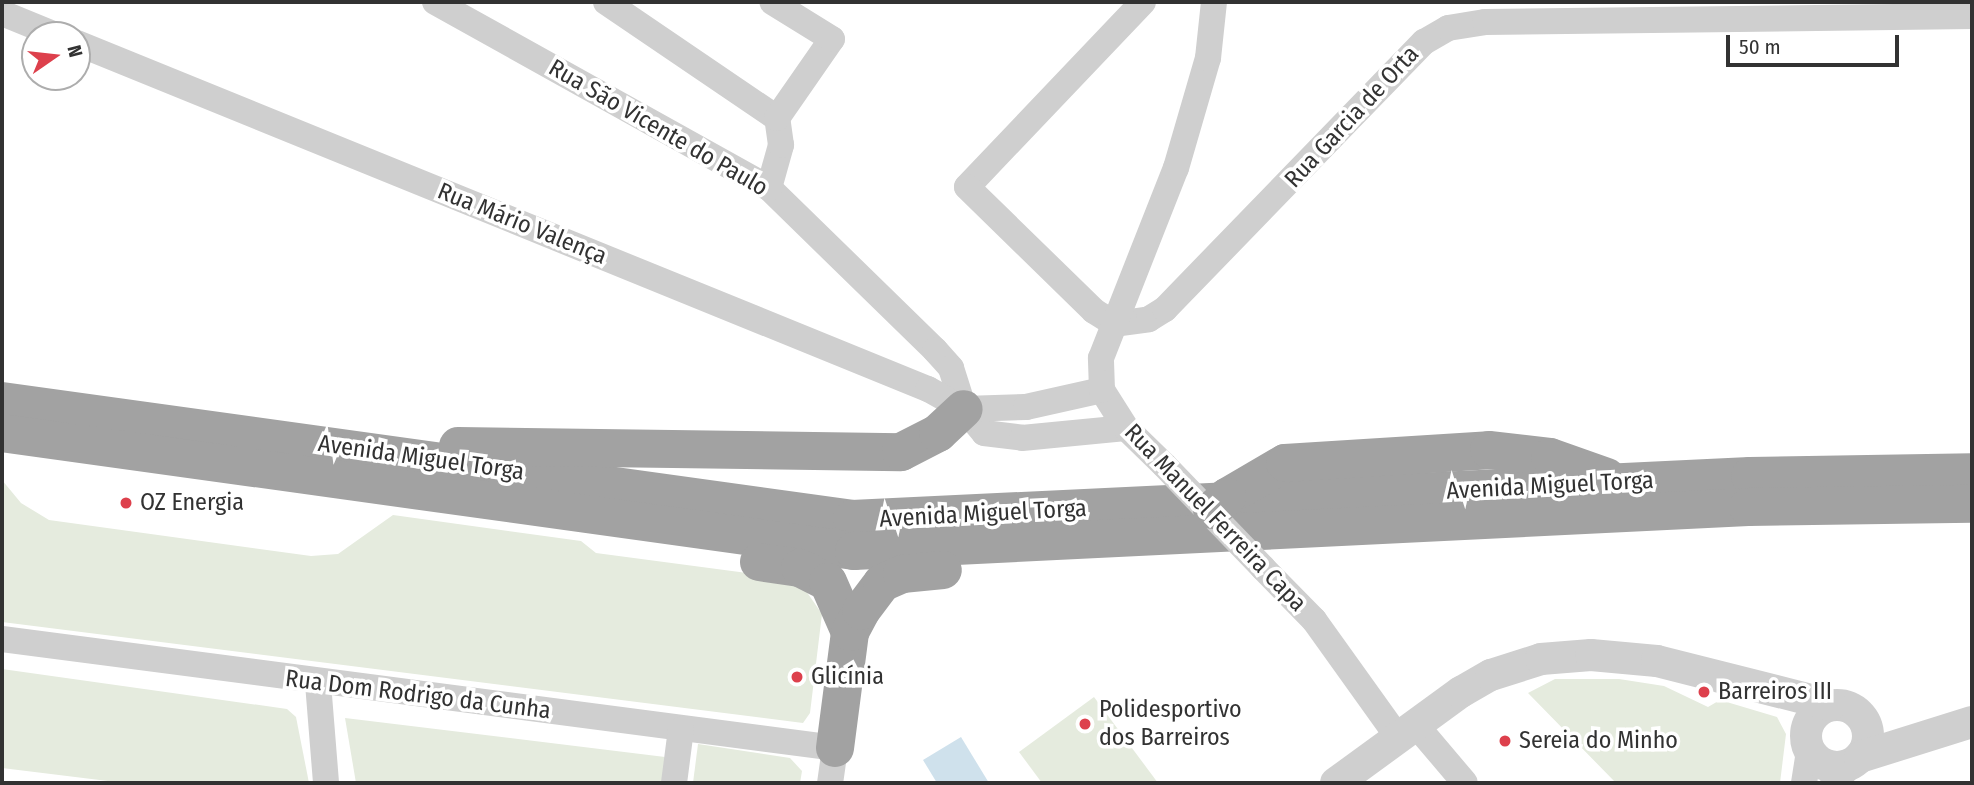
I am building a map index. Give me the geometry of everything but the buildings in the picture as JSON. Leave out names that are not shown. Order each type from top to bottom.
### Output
[{"type":"highway","name":"Avenida Miguel Torga","points":[[2,401],[372,449],[706,502],[874,519],[1622,483],[1972,472]]},
{"type":"highway","points":[[372,449],[533,443],[901,452],[938,433],[964,410]]},
{"type":"highway","name":"Avenida Miguel Torga","points":[[2,433],[607,519],[854,551],[1066,543],[1748,508],[1972,504]]},
{"type":"highway","points":[[1217,506],[1285,463],[1489,450],[1550,457],[1622,483]]},
{"type":"highway","points":[[607,519],[635,544],[800,568],[828,582],[850,632]]},
{"type":"highway","points":[[832,766],[850,632],[882,583],[902,574],[1013,564],[1066,543]]},
{"type":"street","name":"Rua São Vicente do Paulo","points":[[435,2],[768,188],[951,368],[964,410]]},
{"type":"street","points":[[606,2],[777,118]]},
{"type":"street","points":[[768,188],[781,145],[777,118],[832,39],[772,2]]},
{"type":"street","points":[[1115,324],[1094,311],[967,187],[1143,2]]},
{"type":"street","points":[[964,410],[1026,407],[1102,390],[1101,358],[1176,169],[1208,58],[1214,2]]},
{"type":"street","points":[[2,13],[22,21]]},
{"type":"street","name":"Rua Garcia de Orta","points":[[1115,324],[1149,319],[1165,309],[1424,42],[1448,27],[1485,22],[1972,16]]},
{"type":"street","name":"Rua Mário Valença","points":[[91,50],[928,389],[964,410]]},
{"type":"street","name":"Rua Manuel Ferreira Capa","points":[[1102,390],[1126,428],[1164,466],[1217,506],[1263,568],[1314,620],[1406,730],[1465,783]]},
{"type":"street","points":[[964,410],[984,433],[1002,439],[1126,428]]},
{"type":"street","name":"Rua Dom Rodrigo da Cunha","points":[[2,639],[681,729],[832,766]]},
{"type":"street","points":[[1336,783],[1406,730],[1491,675],[1541,659],[1591,655],[1657,661],[1774,690],[1816,727],[1827,766],[1858,759],[1924,733],[1972,722]]},
{"type":"street","points":[[318,683],[326,783]]},
{"type":"street","points":[[1804,783],[1816,727],[1843,705],[1862,716],[1924,733]]},
{"type":"street","points":[[1833,783],[1858,759],[1869,736],[1862,716]]},
{"type":"street","points":[[675,773],[681,729]]},
{"type":"shaded area","points":[[2,480],[21,503],[49,520],[311,556],[338,554],[393,515],[581,541],[596,553],[785,578],[804,588],[822,614],[810,713],[803,723],[2,622]]},
{"type":"shaded area","points":[[2,669],[287,709],[296,717],[309,783],[124,783],[2,768]]},
{"type":"shaded area","points":[[1555,679],[1619,679],[1664,686],[1708,707],[1720,700],[1777,717],[1786,734],[1780,783],[1616,783],[1528,693]]},
{"type":"shaded area","name":"Polidesportivo dos Barreiros","points":[[1094,697],[1158,783],[1042,783],[1019,752]]},
{"type":"shaded area","points":[[345,718],[665,757],[662,783],[356,783]]},
{"type":"shaded area","points":[[698,744],[790,758],[802,771],[800,783],[693,783]]},
{"type":"water","points":[[961,737],[989,783],[937,783],[923,760]]},
{"type":"place","name":"OZ Energia","points":[[126,503]]},
{"type":"place","name":"Glicínia","points":[[797,677]]},
{"type":"place","name":"Barreiros III","points":[[1704,692]]},
{"type":"place","name":"Polidesportivo dos Barreiros","points":[[1085,724]]},
{"type":"place","name":"Sereia do Minho","points":[[1505,741]]}]
